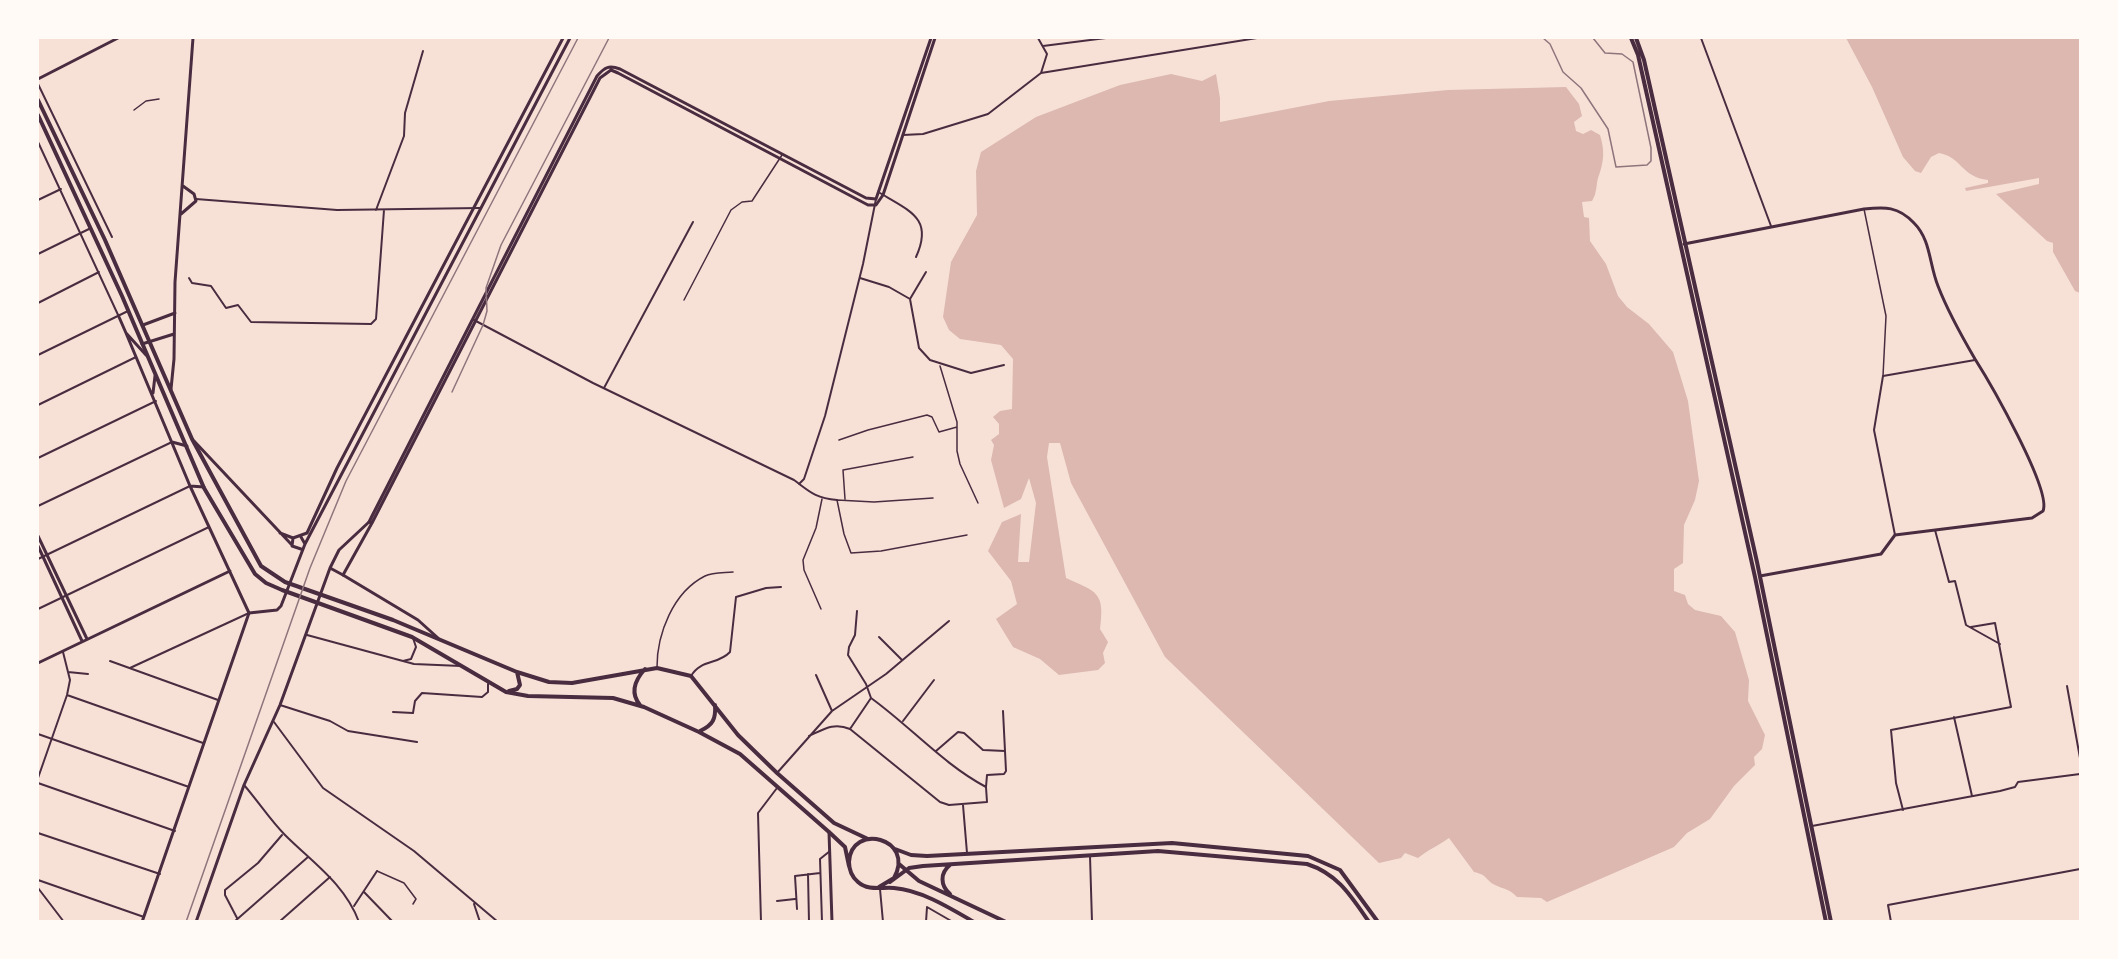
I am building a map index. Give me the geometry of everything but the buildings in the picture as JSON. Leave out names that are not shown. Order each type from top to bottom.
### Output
[{"type":"main road","points":[[38,79],[118,38]]},
{"type":"main road","points":[[171,389],[180,215],[194,38]]},
{"type":"main road","points":[[280,533],[293,538],[307,533],[317,516],[337,468],[563,38]]},
{"type":"main road","points":[[249,613],[277,610],[281,606],[302,548],[570,38]]},
{"type":"main road","points":[[343,575],[597,76],[609,67],[620,69],[868,205],[876,205],[903,135],[933,38]]},
{"type":"main road","points":[[781,156],[866,198],[876,199],[881,194],[933,38]]},
{"type":"main road","points":[[1631,38],[1638,55],[1758,576],[1826,921]]},
{"type":"main road","points":[[1636,38],[1644,60],[1758,576],[1831,921]]},
{"type":"main road","points":[[38,100],[100,229],[202,459],[249,548],[261,566],[285,582],[415,629],[517,672],[549,682],[572,683],[657,668],[691,676],[738,735],[834,823],[846,831],[868,839],[884,841],[895,849],[919,856],[1172,843],[1308,856],[1340,870],[1378,921]]},
{"type":"main road","points":[[38,115],[128,311],[204,488],[255,574],[266,583],[282,590],[412,637],[506,692],[528,696],[613,698],[644,707],[699,732],[730,747],[830,832],[845,847],[852,876],[860,884],[894,888],[918,894],[974,921]]},
{"type":"main road","points":[[180,215],[196,199],[183,185]]},
{"type":"main road","points":[[182,198],[186,193],[192,193]]},
{"type":"main road","points":[[182,198],[184,205],[190,207]]},
{"type":"main road","points":[[1684,244],[1864,209],[1890,207],[1903,213],[1923,235],[1936,283],[1952,320],[2019,437],[2044,499],[2043,511],[2032,518],[1895,535],[1881,554],[1758,576]]},
{"type":"main road","points":[[142,325],[175,313]]},
{"type":"main road","points":[[119,317],[190,486],[249,613],[143,919]]},
{"type":"main road","points":[[126,333],[147,357]]},
{"type":"main road","points":[[141,344],[174,334]]},
{"type":"main road","points":[[153,395],[155,376]]},
{"type":"main road","points":[[192,439],[292,546],[302,548]]},
{"type":"main road","points":[[172,442],[187,446]]},
{"type":"main road","points":[[202,459],[206,454],[209,456]]},
{"type":"main road","points":[[190,486],[204,488]]},
{"type":"main road","points":[[196,921],[244,784],[280,705],[330,568],[339,550],[371,523]]},
{"type":"main road","points":[[38,536],[62,597],[84,640]]},
{"type":"main road","points":[[300,536],[305,544]]},
{"type":"main road","points":[[293,538],[292,546],[296,561]]},
{"type":"main road","points":[[38,546],[66,595],[84,640]]},
{"type":"main road","points":[[330,568],[418,620],[438,638]]},
{"type":"main road","points":[[38,663],[230,571]]},
{"type":"main road","points":[[415,629],[418,620]]},
{"type":"main road","points":[[644,707],[636,700],[634,692],[637,680],[646,669]]},
{"type":"main road","points":[[506,692],[513,691],[520,684],[517,672]]},
{"type":"main road","points":[[699,732],[709,727],[714,719],[715,704]]},
{"type":"main road","points":[[830,832],[832,921]]},
{"type":"main road","points":[[849,866],[853,849],[868,839]]},
{"type":"main road","points":[[1089,846],[1090,854]]},
{"type":"main road","points":[[895,849],[899,864],[904,871],[1005,921]]},
{"type":"main road","points":[[879,887],[914,867],[1090,854],[1180,851],[1307,864],[1334,877],[1368,921]]},
{"type":"main road","points":[[968,853],[968,862]]},
{"type":"main road","points":[[952,863],[945,869],[942,880],[944,888],[952,896]]},
{"type":"main road","points":[[890,882],[899,864]]},
{"type":"main road","points":[[1353,899],[1359,893]]},
{"type":"street","points":[[1038,38],[1047,54],[1041,73]]},
{"type":"street","points":[[1043,46],[1106,38]]},
{"type":"street","points":[[903,135],[923,134],[988,114],[1041,73],[1257,38]]},
{"type":"street","points":[[1701,38],[1771,226]]},
{"type":"street","points":[[376,210],[404,136],[405,113],[423,51]]},
{"type":"street","points":[[38,84],[112,237]]},
{"type":"street","points":[[38,142],[119,317]]},
{"type":"street","points":[[38,200],[61,189]]},
{"type":"street","points":[[881,194],[915,214],[920,222],[924,232],[916,257]]},
{"type":"street","points":[[196,199],[376,210],[480,208]]},
{"type":"street","points":[[799,484],[825,416],[860,278],[876,199]]},
{"type":"street","points":[[189,278],[192,283],[211,286],[226,308],[238,305],[249,322],[371,324],[376,319],[384,210]]},
{"type":"street","points":[[604,388],[693,222]]},
{"type":"street","points":[[38,254],[91,228]]},
{"type":"street","points":[[38,303],[99,272]]},
{"type":"street","points":[[926,272],[910,299],[919,348],[923,355],[940,366],[971,373],[1004,365]]},
{"type":"street","points":[[860,278],[889,287],[910,299]]},
{"type":"street","points":[[38,355],[128,311]]},
{"type":"street","points":[[473,320],[604,388],[799,484],[802,489],[822,499],[837,500]]},
{"type":"street","points":[[38,405],[136,357]]},
{"type":"street","points":[[1895,535],[1874,430],[1882,376],[1976,360]]},
{"type":"street","points":[[38,458],[156,401]]},
{"type":"street","points":[[38,506],[172,442]]},
{"type":"street","points":[[38,559],[190,486]]},
{"type":"street","points":[[38,609],[209,527]]},
{"type":"street","points":[[1935,530],[1950,582],[1955,581],[1966,625],[2000,644]]},
{"type":"street","points":[[691,676],[699,665],[721,659],[730,652],[736,597],[781,586]]},
{"type":"street","points":[[857,610],[855,635],[848,651],[871,698],[903,721],[952,766],[986,787]]},
{"type":"street","points":[[130,668],[249,613]]},
{"type":"street","points":[[777,772],[832,711],[868,688],[949,621]]},
{"type":"street","points":[[1903,810],[1896,783],[1890,731],[2011,707],[1995,623],[1971,627]]},
{"type":"street","points":[[307,635],[414,664],[464,667]]},
{"type":"street","points":[[395,660],[411,659],[416,647],[412,637]]},
{"type":"street","points":[[879,637],[902,660]]},
{"type":"street","points":[[38,778],[67,695],[70,680],[63,651]]},
{"type":"street","points":[[110,661],[218,700]]},
{"type":"street","points":[[68,672],[88,674]]},
{"type":"street","points":[[816,675],[832,711]]},
{"type":"street","points":[[903,721],[934,680]]},
{"type":"street","points":[[393,712],[413,713],[418,695],[427,692],[485,696],[489,689],[487,681]]},
{"type":"street","points":[[2067,686],[2080,758]]},
{"type":"street","points":[[67,695],[203,743]]},
{"type":"street","points":[[850,729],[871,698]]},
{"type":"street","points":[[280,705],[330,721],[348,731],[417,742]]},
{"type":"street","points":[[809,736],[831,726],[840,725],[850,729],[929,795],[949,805],[985,803],[987,775],[1006,772],[1004,711]]},
{"type":"street","points":[[1954,717],[1972,796]]},
{"type":"street","points":[[273,721],[323,788],[414,851],[498,921]]},
{"type":"street","points":[[936,751],[958,732],[964,733],[982,750],[1005,751]]},
{"type":"street","points":[[38,734],[189,787]]},
{"type":"street","points":[[1807,828],[2015,787],[2018,782],[2038,777],[2048,780],[2080,774]]},
{"type":"street","points":[[38,783],[175,831]]},
{"type":"street","points":[[244,784],[283,834],[330,877],[353,907],[359,921]]},
{"type":"street","points":[[761,921],[758,813],[777,788]]},
{"type":"street","points":[[963,805],[968,853]]},
{"type":"street","points":[[38,832],[160,873]]},
{"type":"street","points":[[237,918],[225,895],[225,890],[258,863],[283,834]]},
{"type":"street","points":[[822,921],[820,856],[830,851]]},
{"type":"street","points":[[1090,854],[1092,921]]},
{"type":"street","points":[[234,921],[308,856]]},
{"type":"street","points":[[1891,921],[1888,905],[2080,869]]},
{"type":"street","points":[[353,907],[376,871]]},
{"type":"street","points":[[797,909],[795,876],[820,873]]},
{"type":"street","points":[[808,874],[809,921]]},
{"type":"street","points":[[279,921],[330,877]]},
{"type":"street","points":[[38,880],[143,919]]},
{"type":"street","points":[[879,887],[883,921]]},
{"type":"street","points":[[38,888],[64,921]]},
{"type":"street","points":[[364,892],[393,921]]},
{"type":"street","points":[[777,901],[796,899]]},
{"type":"street","points":[[474,902],[480,921]]},
{"type":"street","points":[[926,921],[927,907],[953,921]]},
{"type":"lane","points":[[134,110],[146,101],[159,99]]},
{"type":"lane","points":[[684,300],[731,210],[742,202],[752,201],[781,156]]},
{"type":"lane","points":[[1864,209],[1886,316],[1882,376]]},
{"type":"lane","points":[[940,366],[957,427],[957,451],[960,464],[978,503]]},
{"type":"lane","points":[[839,441],[868,430],[927,415],[932,417],[939,432],[957,427]]},
{"type":"lane","points":[[845,500],[843,470],[913,457]]},
{"type":"lane","points":[[933,498],[914,501],[837,500],[851,554],[881,551],[967,535]]},
{"type":"lane","points":[[821,609],[804,570],[803,561],[816,528],[822,499]]},
{"type":"lane","points":[[657,668],[657,646],[668,615],[694,584],[707,575],[733,572]]},
{"type":"lane","points":[[376,871],[404,883],[416,899],[413,904]]},
{"type":"shaded area","points":[[1846,38],[2080,38],[2080,293],[2075,291],[2053,252],[2053,243],[2047,241],[1996,194],[2039,184],[2039,178],[1966,191],[1965,188],[1988,183],[1988,180],[1972,175],[1953,158],[1939,153],[1931,157],[1921,173],[1915,171],[1903,157],[1872,87]]},
{"type":"shaded area","points":[[1171,74],[1202,81],[1216,74],[1220,98],[1220,122],[1329,101],[1448,90],[1566,87],[1579,104],[1582,116],[1574,122],[1576,131],[1583,134],[1591,130],[1600,135],[1603,156],[1596,192],[1592,201],[1582,202],[1584,217],[1589,218],[1590,241],[1606,264],[1618,296],[1627,307],[1649,324],[1673,352],[1688,401],[1699,481],[1695,500],[1684,525],[1683,563],[1674,569],[1674,591],[1685,595],[1688,604],[1695,610],[1721,616],[1735,632],[1749,680],[1748,701],[1765,735],[1762,749],[1754,757],[1755,765],[1734,786],[1710,819],[1687,833],[1674,847],[1547,902],[1541,898],[1517,897],[1474,872],[1449,838],[1418,858],[1405,853],[1401,858],[1379,863],[1165,657],[1071,483],[1060,443],[1049,443],[1047,457],[1066,578],[1092,591],[1100,600],[1100,629],[1108,642],[1103,653],[1105,663],[1098,670],[1059,675],[1040,659],[1013,647],[996,619],[1017,604],[1011,581],[988,551],[1002,522],[1021,514],[1018,562],[1029,562],[1036,503],[1029,478],[1021,499],[1004,508],[991,460],[994,445],[991,440],[999,434],[999,424],[993,417],[1000,411],[1012,409],[1013,359],[1001,345],[960,339],[949,330],[943,317],[951,262],[977,215],[976,171],[981,152],[1036,117],[1120,85]]},
{"type":"railway","points":[[186,922],[310,568],[346,481],[578,38]]},
{"type":"railway","points":[[452,392],[483,325],[487,311],[486,288],[501,245],[609,38]]},
{"type":"railway","points":[[1543,38],[1550,44],[1563,72],[1581,88],[1608,129],[1616,167],[1647,165],[1651,161],[1651,148],[1633,62],[1622,54],[1605,53],[1593,38]]}]
